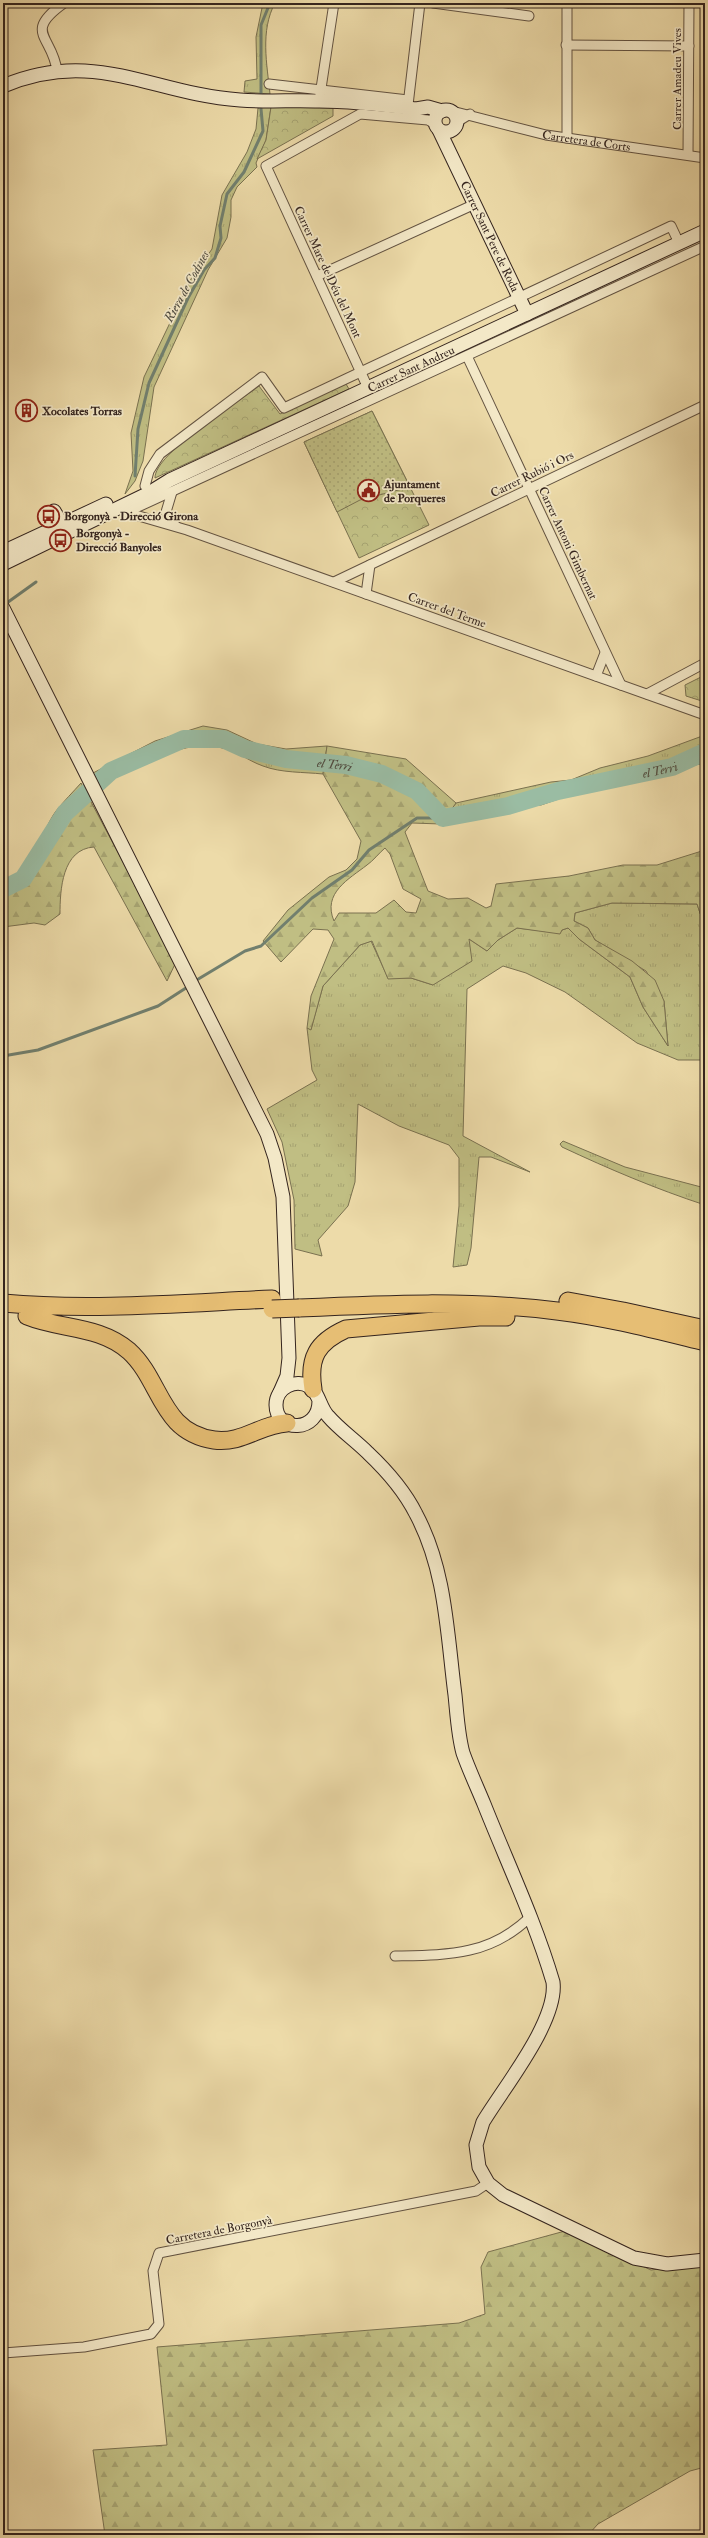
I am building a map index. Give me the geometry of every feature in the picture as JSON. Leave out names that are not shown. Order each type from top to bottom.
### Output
[{"type":"highway","points":[[3,1303],[40,1306],[272,1304],[447,1293],[502,1295],[593,1305],[705,1330]]},
{"type":"highway","points":[[299,1303],[469,1304],[573,1313],[705,1342]]},
{"type":"highway","points":[[3,1313],[27,1316],[141,1316],[272,1304]]},
{"type":"highway","points":[[311,1391],[314,1356],[322,1343],[332,1335],[346,1329],[479,1317],[553,1318],[573,1313]]},
{"type":"highway","points":[[27,1316],[43,1322],[94,1331],[113,1340],[139,1362],[175,1421],[201,1437],[219,1440],[238,1440],[279,1423],[287,1423]]},
{"type":"main road","name":"Carretera de Corts","points":[[3,86],[27,77],[57,71],[110,72],[201,95],[255,101],[275,101],[320,95],[428,107],[440,119]]},
{"type":"main road","points":[[455,115],[456,126],[446,132],[440,119],[455,115]]},
{"type":"main road","name":"Carrer Sant Pere de Roda","points":[[440,119],[454,158],[527,314]]},
{"type":"main road","name":"Carrer Sant Pere de Roda","points":[[454,158],[456,126]]},
{"type":"main road","points":[[3,564],[112,510],[171,486],[368,388],[705,231]]},
{"type":"main road","points":[[3,557],[59,521],[86,513],[145,486],[171,486]]},
{"type":"main road","points":[[59,521],[69,525],[112,510]]},
{"type":"main road","points":[[19,555],[32,544],[56,532],[59,521]]},
{"type":"main road","points":[[3,552],[30,540]]},
{"type":"main road","points":[[4,611],[267,1134],[275,1158],[283,1204],[289,1358],[287,1376],[277,1398],[277,1411],[287,1423],[296,1426],[308,1423],[325,1424],[341,1430]]},
{"type":"main road","points":[[289,1358],[294,1372],[311,1391],[326,1414],[341,1430],[369,1453],[405,1494],[428,1536],[441,1578],[463,1752],[553,1982],[553,2000],[547,2020],[483,2122],[478,2135],[477,2155],[479,2167],[488,2182],[515,2202],[634,2258],[667,2264],[705,2260]]},
{"type":"main road","points":[[280,1392],[289,1384],[311,1391]]},
{"type":"main road","points":[[308,1423],[317,1413],[311,1391]]},
{"type":"street","points":[[57,71],[56,59],[42,38],[42,27],[46,16],[64,3]]},
{"type":"street","points":[[269,84],[320,95],[334,3]]},
{"type":"street","points":[[411,106],[420,3]]},
{"type":"street","points":[[434,3],[499,8],[529,16]]},
{"type":"street","points":[[567,3],[567,138]]},
{"type":"street","name":"Carrer Amadeu Vives","points":[[688,155],[689,3]]},
{"type":"street","points":[[566,45],[689,46]]},
{"type":"street","name":"Carrer Mare de Déu del Mont","points":[[368,388],[266,166],[360,114],[428,120],[440,119]]},
{"type":"street","points":[[456,126],[470,114]]},
{"type":"street","name":"Carretera de Corts","points":[[440,119],[470,114],[529,131],[705,158]]},
{"type":"street","points":[[317,276],[475,204]]},
{"type":"street","points":[[145,486],[149,471],[160,454],[262,378],[284,408],[671,226],[679,243]]},
{"type":"street","name":"Carrer Sant Andreu","points":[[127,512],[171,486],[467,356],[705,246]]},
{"type":"street","name":"Carrer Antoni Gimbernat","points":[[467,356],[621,685]]},
{"type":"street","name":"Carrer Rubió i Ors","points":[[334,582],[705,405]]},
{"type":"street","points":[[171,486],[166,512],[172,523],[181,528]]},
{"type":"street","name":"Carrer del Terme","points":[[112,510],[127,512],[181,528],[705,715]]},
{"type":"street","points":[[366,594],[366,580],[370,565]]},
{"type":"street","points":[[596,676],[605,653]]},
{"type":"street","points":[[647,694],[705,663]]},
{"type":"street","points":[[395,1956],[447,1955],[482,1948],[513,1933],[529,1918]]},
{"type":"street","name":"Carretera de Borgonyà","points":[[3,2353],[84,2347],[151,2334],[159,2324],[153,2271],[159,2253],[476,2191],[488,2182]]},
{"type":"green space","points":[[263,3],[275,3],[267,25],[266,36],[266,59],[270,94],[244,92],[245,81],[257,79],[256,37]]},
{"type":"green space","points":[[271,107],[266,140],[256,163],[257,167],[237,187],[231,200],[231,217],[227,238],[208,270],[154,387],[143,461],[135,481],[125,494],[133,471],[131,433],[144,377],[191,279],[212,249],[222,195],[247,152],[256,129],[258,108]]},
{"type":"green space","points":[[271,107],[333,108],[333,116],[257,159],[266,140]]},
{"type":"green space","points":[[346,384],[349,389],[155,478],[158,468],[182,443],[259,386],[280,414]]},
{"type":"green space","points":[[372,411],[429,525],[359,558],[304,442]]},
{"type":"green space","points":[[372,411],[410,487],[360,500],[337,512],[304,442]]},
{"type":"green space","points":[[705,675],[705,702],[686,696],[685,685]]},
{"type":"green space","points":[[203,726],[227,730],[257,744],[286,749],[327,746],[323,774],[285,771],[270,768],[257,764],[237,753],[225,749],[202,746],[171,752],[141,764],[98,786],[93,773],[155,741]]},
{"type":"green space","points":[[705,735],[705,763],[602,784],[541,805],[522,806],[462,822],[441,824],[456,803],[551,782],[571,780],[600,768],[648,756]]},
{"type":"green space","points":[[327,746],[406,759],[456,803],[441,824],[412,823],[405,832],[428,891],[448,899],[468,898],[486,908],[491,906],[496,884],[569,876],[623,865],[657,865],[705,850],[705,928],[697,904],[612,903],[575,913],[574,921],[588,928],[595,940],[632,961],[655,980],[664,1001],[668,1046],[643,1007],[630,977],[579,939],[568,928],[562,930],[560,934],[517,928],[498,940],[487,951],[469,939],[472,961],[433,985],[411,978],[388,979],[372,941],[360,945],[323,986],[311,1030],[307,1028],[311,996],[334,939],[328,930],[313,929],[281,962],[263,941],[288,910],[329,877],[346,870],[357,859],[361,841],[323,774]],"holes":[[[385,848],[390,854],[403,889],[421,899],[416,913],[406,912],[394,900],[376,913],[339,913],[334,921],[331,911],[332,902],[334,895],[339,888],[345,881],[369,863]]]},
{"type":"green space","points":[[81,783],[176,962],[167,981],[94,847],[83,849],[75,855],[69,863],[62,883],[60,914],[45,925],[34,923],[3,927],[3,883],[15,878],[24,871],[36,852],[56,811]]},
{"type":"green space","points":[[612,903],[697,904],[705,928],[705,1060],[678,1060],[637,1043],[565,992],[526,973],[503,966],[467,989],[463,1136],[530,1172],[491,1157],[479,1157],[471,1248],[467,1265],[453,1267],[459,1206],[459,1158],[449,1145],[399,1126],[358,1104],[355,1182],[348,1206],[318,1240],[322,1256],[295,1249],[294,1200],[282,1142],[267,1109],[317,1080],[312,1070],[307,1028],[311,1029],[323,986],[360,945],[371,941],[388,978],[411,978],[433,985],[469,939],[487,951],[498,940],[517,928],[560,933],[562,930],[568,928],[579,939],[630,977],[643,1007],[668,1046],[664,1001],[646,971],[595,940],[588,928],[574,921],[575,913]]},
{"type":"green space","points":[[563,1141],[625,1167],[705,1188],[705,1205],[615,1171],[562,1147],[560,1144]]},
{"type":"green space","points":[[565,2231],[651,2270],[705,2264],[705,2467],[690,2471],[598,2524],[588,2535],[105,2535],[93,2450],[167,2445],[157,2347],[459,2323],[485,2314],[481,2267],[488,2252]]},
{"type":"waterway","name":"Riera de Codines","points":[[261,95],[261,25],[270,3]]},
{"type":"waterway","name":"Riera de Codines","points":[[135,476],[138,429],[149,383],[188,298],[204,270],[215,258],[221,238],[220,226],[227,194],[244,172],[263,131],[261,109]]},
{"type":"waterway","name":"Riera de Codines","points":[[4,605],[36,582]]},
{"type":"waterway","name":"el Terri","points":[[3,889],[23,879],[65,813],[111,771],[184,739],[223,739],[245,749],[286,759],[346,765],[382,774],[417,791],[443,818],[508,806],[558,791],[672,767],[705,752]]},
{"type":"waterway","points":[[195,981],[245,951],[261,946],[312,898],[352,870],[369,850],[417,818],[443,818]]},
{"type":"waterway","points":[[3,1056],[38,1050],[158,1006],[189,986]]},
{"type":"place","name":"Xocolates Torras","points":[[27,411]]},
{"type":"place","name":"Ajuntament de Porqueres","points":[[369,491]]},
{"type":"place","name":"Borgonyà - Direcció Girona","points":[[49,516]]},
{"type":"place","name":"Borgonyà - Direcció Banyoles","points":[[60,540]]}]
